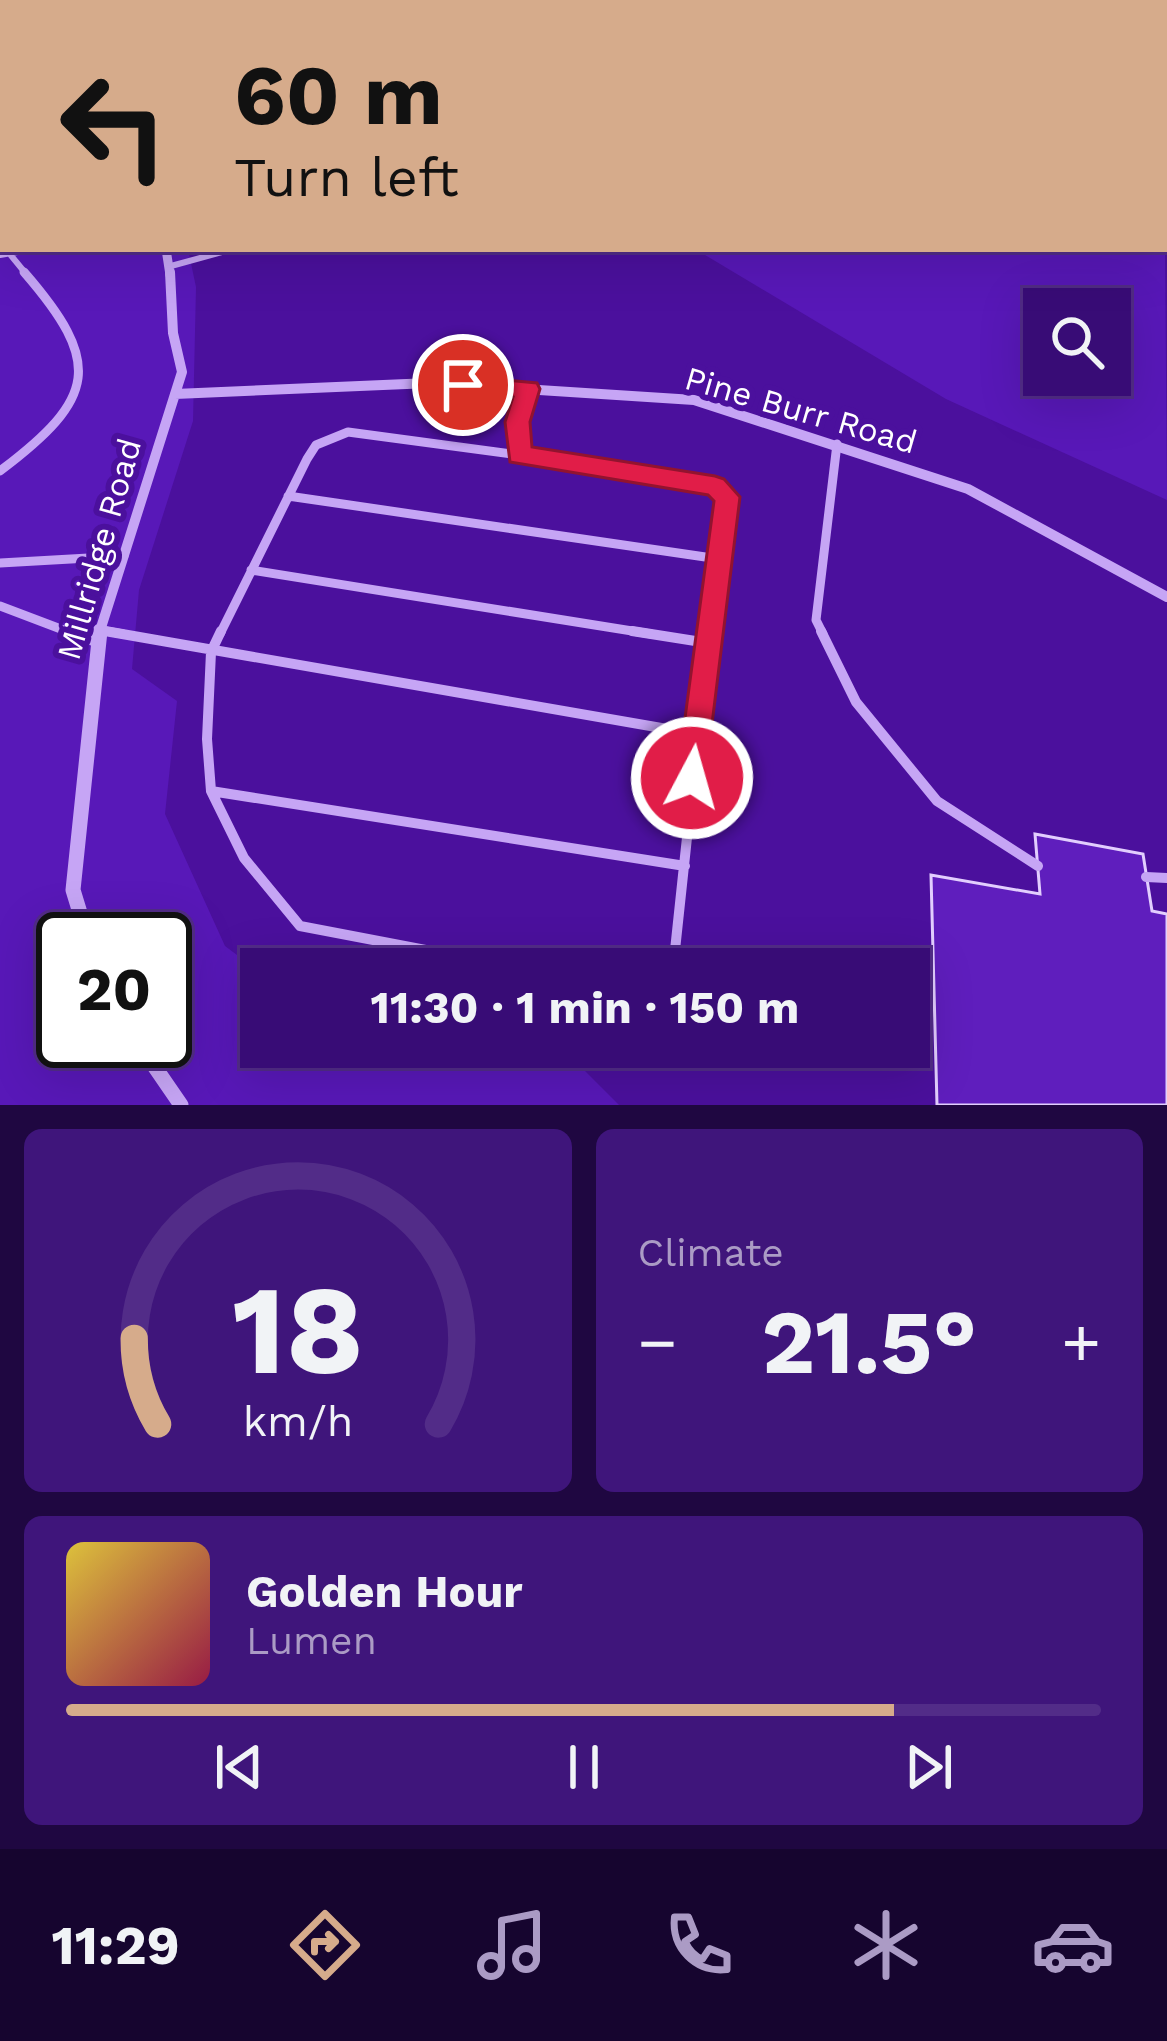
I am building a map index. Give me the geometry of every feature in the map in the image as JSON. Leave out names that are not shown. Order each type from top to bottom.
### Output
[{"type":"street","name":"Millridge Road","points":[[80,912],[73,890],[98,636],[182,372],[173,333],[167,252]]},
{"type":"street","name":"Pine Burr Road","points":[[175,394],[430,382],[694,400],[968,489],[1167,597]]},
{"type":"street","points":[[156,1068],[182,1105]]},
{"type":"lane","points":[[171,266],[222,252]]},
{"type":"lane","points":[[0,471],[27,452],[79,391],[81,367],[76,338],[5,254]]},
{"type":"lane","points":[[519,455],[518,422],[528,389]]},
{"type":"lane","points":[[415,948],[300,926],[244,858],[211,791],[206,739],[211,652],[316,446],[348,432],[715,486],[727,497],[676,948]]},
{"type":"lane","points":[[838,444],[816,620],[856,702],[937,801],[1037,866]]},
{"type":"lane","points":[[288,496],[719,560]]},
{"type":"lane","points":[[0,563],[124,556]]},
{"type":"lane","points":[[251,570],[708,643]]},
{"type":"lane","points":[[0,606],[98,636],[697,734]]},
{"type":"lane","points":[[211,791],[685,866]]},
{"type":"lane","points":[[1147,878],[1167,878]]},
{"type":"shaded area","points":[[0,252],[189,252],[196,287],[193,421],[139,590],[132,669],[177,701],[165,814],[225,946],[240,957],[240,1068],[582,1068],[619,1105],[0,1105]]},
{"type":"shaded area","points":[[700,252],[1165,252],[1167,500],[946,399]]},
{"type":"building","points":[[1035,834],[1143,854],[1152,911],[1167,914],[1167,1105],[937,1105],[931,875],[1040,894]]},
{"type":"route","points":[[463,385],[528,389],[518,422],[519,455],[715,486],[727,497],[692,778]]}]
